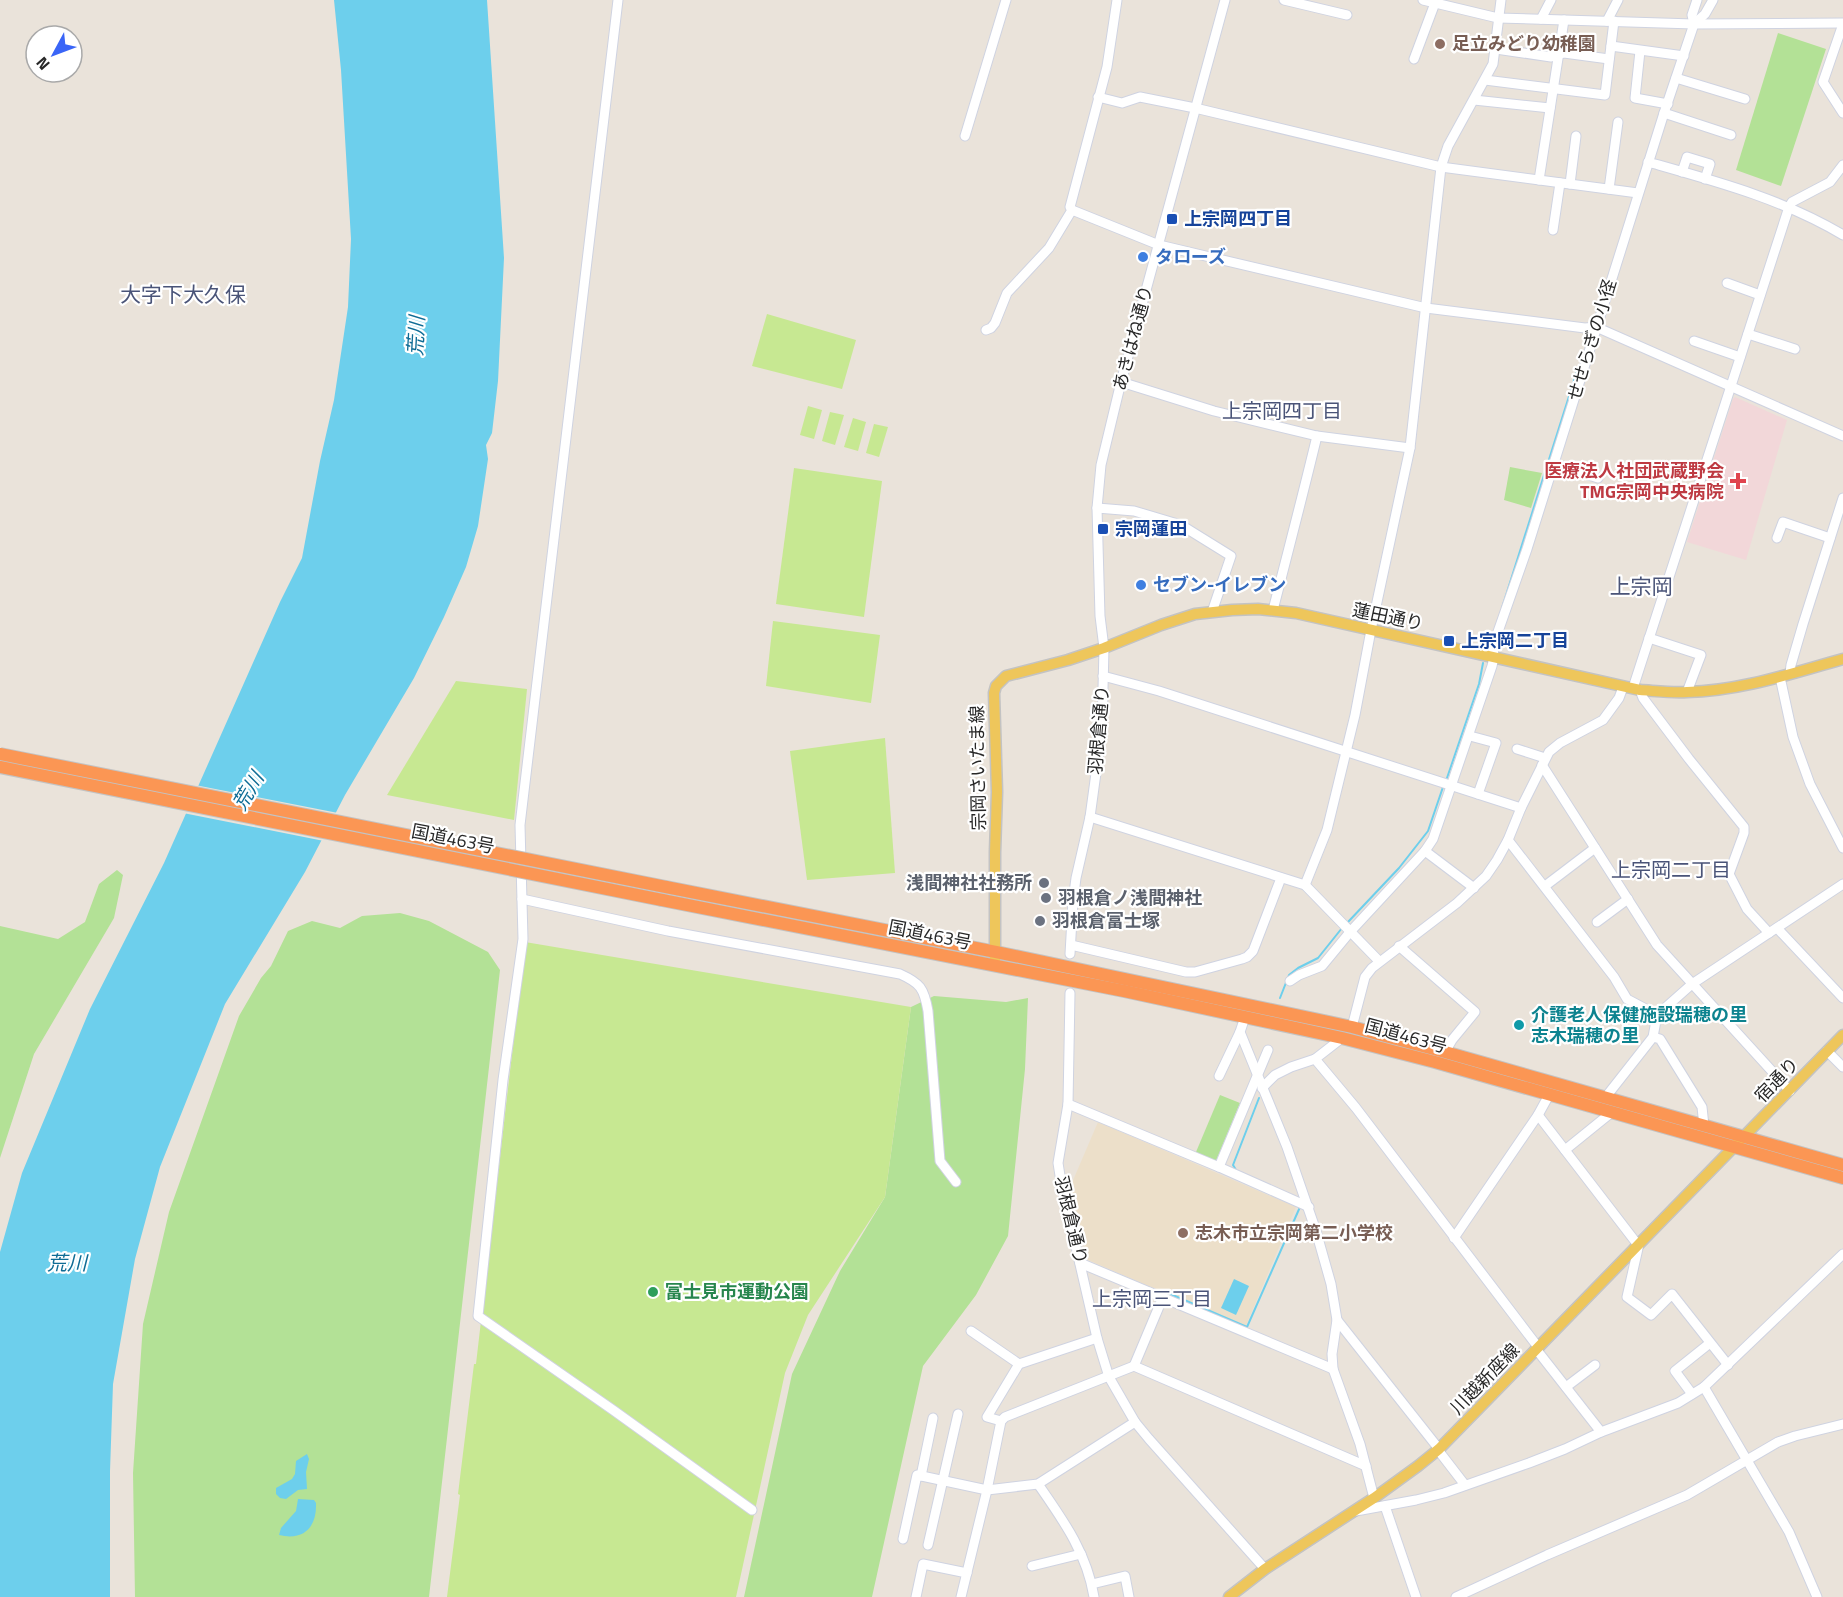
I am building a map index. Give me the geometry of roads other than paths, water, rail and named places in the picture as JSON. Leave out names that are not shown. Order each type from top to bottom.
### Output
[{"type":"highway","name":"国道463号","points":[[0,754],[1342,1038],[1843,1178]]},
{"type":"highway","name":"国道463号","points":[[0,767],[664,894],[792,914],[996,952],[1353,1027],[1843,1165]]},
{"type":"main road","name":"蓮田通り","points":[[1104,648],[1175,620],[1212,612],[1258,609],[1296,613],[1632,688],[1687,692],[1734,687],[1843,659]]},
{"type":"main road","name":"宗岡さいたま線","points":[[994,966],[997,792],[994,693],[996,686],[1006,676],[1104,648]]},
{"type":"main road","name":"宿通り","points":[[1734,1147],[1843,1035]]},
{"type":"main road","name":"川越新座線","points":[[1229,1597],[1265,1569],[1356,1511],[1438,1450],[1734,1147]]},
{"type":"street","points":[[618,0],[520,825],[523,939],[503,1080],[478,1316],[752,1510]]},
{"type":"street","points":[[965,136],[1006,0]]},
{"type":"street","points":[[986,330],[995,323],[1007,293],[1049,248],[1072,210],[1070,207],[1107,67],[1118,0]]},
{"type":"street","name":"あきはね通り","points":[[1104,648],[1100,616],[1097,508],[1101,465],[1121,382],[1225,0]]},
{"type":"street","points":[[1284,0],[1347,15]]},
{"type":"street","points":[[1423,0],[1498,18],[1694,24],[1843,23],[1824,82],[1843,113]]},
{"type":"street","points":[[1305,885],[1326,830],[1355,715],[1410,448],[1441,167],[1448,146],[1493,64],[1501,0]]},
{"type":"street","points":[[1541,19],[1551,0]]},
{"type":"street","points":[[1485,80],[1605,95],[1611,46],[1610,21],[1618,0]]},
{"type":"street","name":"せせらぎの小径","points":[[1290,981],[1322,966],[1350,932],[1425,851],[1433,839],[1470,736],[1494,657],[1493,646],[1554,464],[1635,193],[1648,162],[1684,56],[1694,24],[1692,15],[1697,0]]},
{"type":"street","name":"せせらぎの小径","points":[[1694,24],[1705,14],[1713,0]]},
{"type":"street","points":[[1414,59],[1439,2]]},
{"type":"street","points":[[1539,180],[1563,20]]},
{"type":"street","points":[[1611,46],[1684,56]]},
{"type":"street","points":[[1496,50],[1551,57],[1564,53],[1609,59]]},
{"type":"street","points":[[1640,51],[1635,98],[1731,135]]},
{"type":"street","points":[[1676,78],[1745,99]]},
{"type":"street","points":[[1098,97],[1122,103],[1140,97],[1195,108],[1441,167],[1635,193]]},
{"type":"street","points":[[1474,100],[1550,108]]},
{"type":"street","points":[[1609,189],[1618,122]]},
{"type":"street","points":[[1553,230],[1576,136]]},
{"type":"street","points":[[1682,172],[1687,158],[1710,164],[1705,178]]},
{"type":"street","points":[[1648,162],[1705,178],[1789,207],[1843,235]]},
{"type":"street","points":[[1353,1027],[1365,977],[1379,961],[1457,903],[1486,876],[1508,840],[1549,752],[1560,743],[1603,720],[1619,699],[1632,688],[1789,207],[1792,202],[1830,182],[1843,165]]},
{"type":"street","points":[[1072,210],[1159,245],[1426,308],[1585,328],[1596,327],[1732,382],[1843,436]]},
{"type":"street","points":[[1727,283],[1760,295]]},
{"type":"street","points":[[1748,334],[1795,349]]},
{"type":"street","points":[[1694,341],[1740,357]]},
{"type":"street","points":[[1121,382],[1214,411],[1317,436],[1410,448]]},
{"type":"street","points":[[1273,610],[1317,436]]},
{"type":"street","points":[[1554,464],[1598,478]]},
{"type":"street","points":[[1843,498],[1791,666],[1785,675],[1793,737],[1810,784],[1843,848]]},
{"type":"street","points":[[1097,508],[1134,511],[1180,525],[1231,556],[1212,612]]},
{"type":"street","points":[[1776,538],[1783,522],[1830,538]]},
{"type":"street","points":[[1649,638],[1701,655],[1687,692]]},
{"type":"street","name":"羽根倉通り","points":[[1104,648],[1102,729],[1090,817],[1076,878],[1071,950],[1186,972],[1195,972],[1242,959],[1253,951],[1281,878]]},
{"type":"street","points":[[1103,676],[1159,691],[1521,808]]},
{"type":"street","points":[[1632,688],[1643,698],[1744,828],[1729,874],[1747,909],[1843,998]]},
{"type":"street","points":[[1470,736],[1496,743],[1478,794]]},
{"type":"street","points":[[1517,749],[1544,761],[1595,848],[1657,945],[1790,1091]]},
{"type":"street","points":[[1090,817],[1305,885],[1379,961]]},
{"type":"street","points":[[1508,840],[1614,977],[1627,999],[1657,1015]]},
{"type":"street","points":[[1545,886],[1595,848]]},
{"type":"street","points":[[1425,851],[1474,888]]},
{"type":"street","points":[[1605,1098],[1653,1038],[1657,1015],[1692,984],[1843,884]]},
{"type":"street","points":[[522,899],[668,931],[900,974],[914,981],[925,996],[928,1011],[940,1161],[956,1182]]},
{"type":"street","points":[[1597,922],[1628,899]]},
{"type":"street","points":[[1399,946],[1476,1012],[1452,1040],[1445,1052]]},
{"type":"street","name":"羽根倉通り","points":[[1070,993],[1068,1104],[1058,1163],[1097,1338],[1108,1377],[1135,1422],[1265,1569]]},
{"type":"street","points":[[1219,1076],[1245,1017]]},
{"type":"street","points":[[1240,1032],[1309,1207],[1331,1284],[1337,1320],[1332,1354],[1333,1369],[1360,1444],[1374,1498]]},
{"type":"street","points":[[1262,1088],[1275,1075],[1315,1059],[1342,1038]]},
{"type":"street","points":[[1653,1038],[1660,1039],[1702,1107],[1704,1126]]},
{"type":"street","points":[[1219,1167],[1268,1050]]},
{"type":"street","points":[[1827,1051],[1843,1067]]},
{"type":"street","points":[[1315,1059],[1356,1108],[1601,1432]]},
{"type":"street","points":[[1454,1238],[1538,1115],[1549,1095]]},
{"type":"street","points":[[1068,1104],[1309,1207]]},
{"type":"street","points":[[1565,1150],[1612,1112]]},
{"type":"street","points":[[1538,1115],[1639,1244],[1627,1297],[1651,1315],[1672,1294],[1728,1365]]},
{"type":"street","points":[[1356,1511],[1416,1500],[1465,1485],[1547,1456],[1601,1432],[1678,1403],[1704,1387],[1843,1254]]},
{"type":"street","points":[[1080,1263],[1333,1369]]},
{"type":"street","points":[[961,1597],[1001,1421],[1005,1417],[1134,1366],[1163,1298]]},
{"type":"street","points":[[1337,1320],[1465,1485]]},
{"type":"street","points":[[970,1331],[1019,1364]]},
{"type":"street","points":[[1001,1421],[987,1417],[1019,1364],[1097,1338]]},
{"type":"street","points":[[1692,1394],[1675,1371],[1710,1343]]},
{"type":"street","points":[[1566,1387],[1595,1365]]},
{"type":"street","points":[[1134,1366],[1366,1466]]},
{"type":"street","points":[[1704,1387],[1789,1532],[1817,1597]]},
{"type":"street","points":[[928,1545],[958,1414]]},
{"type":"street","points":[[921,1476],[933,1418]]},
{"type":"street","points":[[903,1539],[917,1475],[987,1490],[1038,1484],[1135,1422]]},
{"type":"street","points":[[1456,1597],[1687,1495],[1778,1442],[1843,1424]]},
{"type":"street","points":[[1038,1484],[1073,1535],[1092,1584],[1094,1597]]},
{"type":"street","points":[[1386,1506],[1416,1597]]},
{"type":"street","points":[[1032,1566],[1081,1554]]},
{"type":"street","points":[[916,1597],[923,1564],[967,1573]]},
{"type":"street","points":[[1092,1584],[1125,1576],[1130,1597]]},
{"type":"water","name":"荒川","points":[[334,0],[487,0],[504,258],[498,381],[492,433],[486,445],[488,459],[478,526],[466,567],[414,678],[345,795],[305,872],[225,1004],[160,1167],[135,1259],[113,1384],[110,1597],[0,1597],[0,1252],[22,1173],[90,1009],[164,863],[280,602],[302,558],[334,400],[348,307],[351,239],[341,70]]},
{"type":"water","points":[[1234,1279],[1249,1286],[1236,1315],[1221,1308]]},
{"type":"water","points":[[307,1454],[309,1459],[306,1472],[307,1489],[298,1490],[286,1499],[280,1498],[276,1494],[276,1488],[292,1479],[295,1474],[296,1461]]},
{"type":"water","points":[[298,1499],[314,1500],[316,1503],[316,1512],[311,1525],[302,1534],[279,1535],[281,1528],[296,1511]]},
{"type":"waterway","points":[[1502,608],[1577,371]]},
{"type":"waterway","points":[[1486,647],[1493,634]]},
{"type":"waterway","points":[[1447,778],[1479,684],[1483,663]]},
{"type":"waterway","points":[[1348,922],[1399,868],[1428,831],[1443,787]]},
{"type":"waterway","points":[[1280,998],[1289,975],[1318,958],[1342,928]]},
{"type":"waterway","points":[[1236,1170],[1233,1165],[1259,1098]]},
{"type":"waterway","points":[[1160,1294],[1161,1290],[1247,1327],[1300,1207]]},
{"type":"place","name":"足立みどり幼稚園","points":[[1440,44]]},
{"type":"place","name":"上宗岡四丁目","points":[[1172,219]]},
{"type":"place","name":"タローズ","points":[[1143,257]]},
{"type":"place","name":"医療法人社団武蔵野会 TMG宗岡中央病院","points":[[1738,481]]},
{"type":"place","name":"宗岡蓮田","points":[[1103,529]]},
{"type":"place","name":"セブン-イレブン","points":[[1141,585]]},
{"type":"place","name":"上宗岡二丁目","points":[[1449,641]]},
{"type":"place","name":"浅間神社社務所","points":[[1044,883]]},
{"type":"place","name":"羽根倉ノ浅間神社","points":[[1046,898]]},
{"type":"place","name":"羽根倉富士塚","points":[[1040,921]]},
{"type":"place","name":"介護老人保健施設瑞穂の里 志木瑞穂の里","points":[[1519,1025]]},
{"type":"place","name":"志木市立宗岡第二小学校","points":[[1183,1233]]},
{"type":"place","name":"富士見市運動公園","points":[[653,1292]]},
{"type":"district","name":"大字下大久保","points":[[183,295]]},
{"type":"district","name":"上宗岡四丁目","points":[[1282,411]]},
{"type":"district","name":"上宗岡","points":[[1641,587]]},
{"type":"district","name":"上宗岡二丁目","points":[[1671,870]]},
{"type":"district","name":"上宗岡三丁目","points":[[1152,1299]]}]
